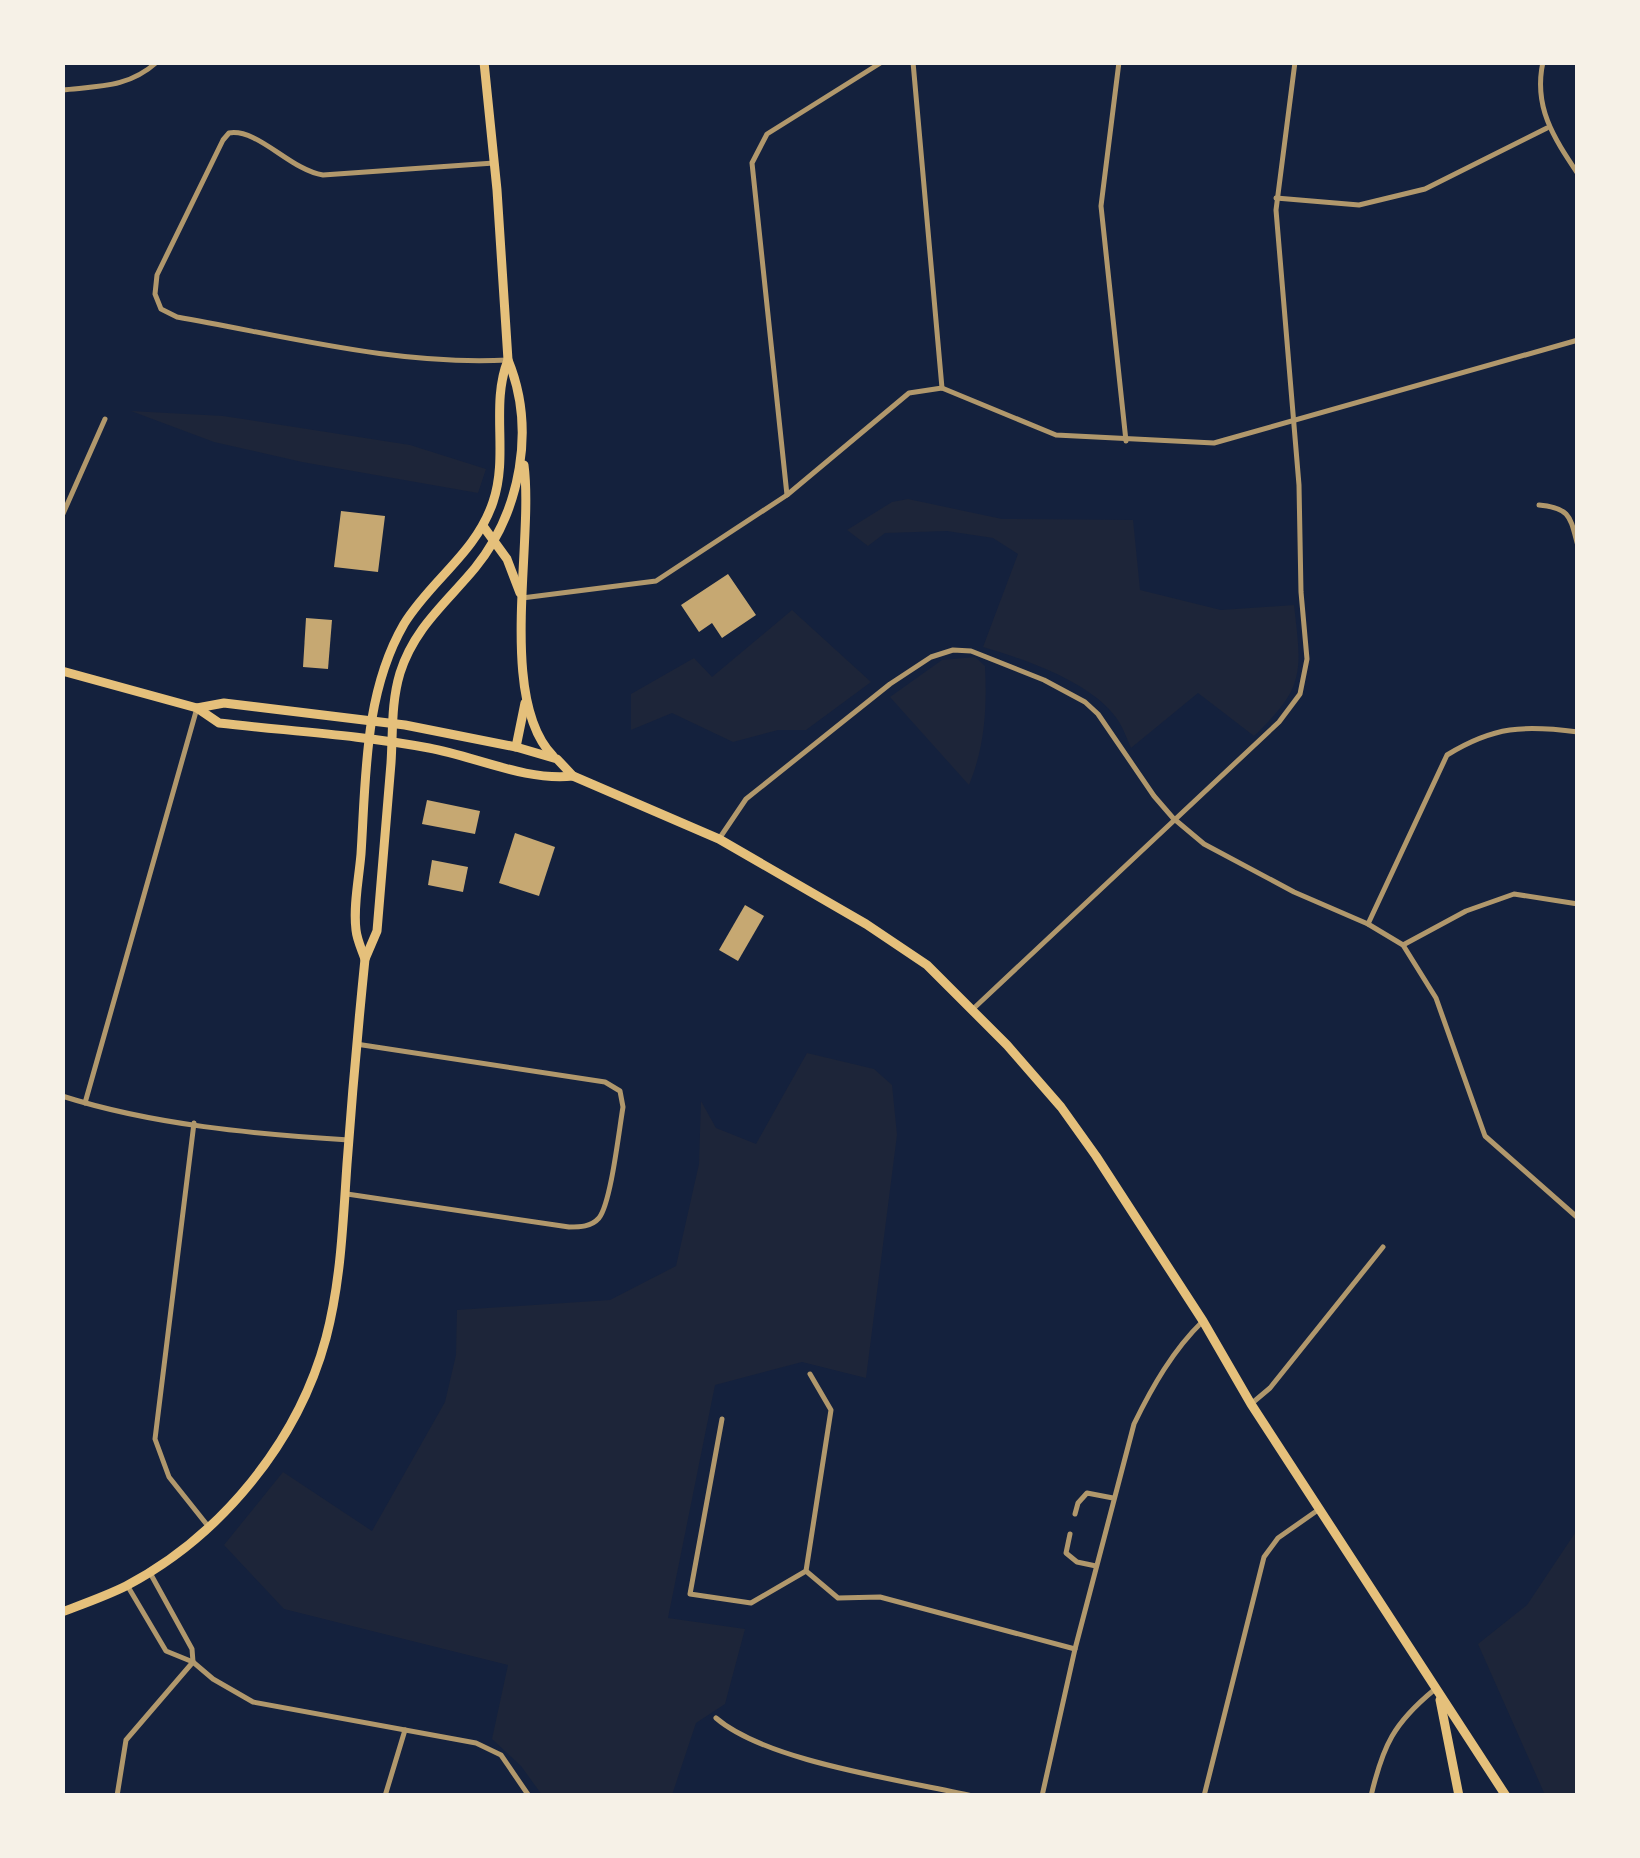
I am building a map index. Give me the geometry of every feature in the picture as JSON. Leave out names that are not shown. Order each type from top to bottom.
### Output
[{"type":"main road","points":[[484,62],[508,360],[518,383],[528,500],[522,598],[526,701],[516,747]]},
{"type":"main road","points":[[365,959],[356,931],[370,740],[367,719],[382,671],[402,628],[466,552],[494,502],[498,478],[498,383],[508,360]]},
{"type":"main road","points":[[62,1612],[126,1585],[208,1527],[245,1489],[274,1451],[310,1385],[336,1289],[356,1044],[365,959],[377,931],[392,718],[401,669],[415,637],[494,541],[514,492],[521,447]]},
{"type":"main road","points":[[483,526],[506,559],[522,598]]},
{"type":"main road","points":[[62,671],[197,708],[220,723],[408,744],[546,779],[573,776]]},
{"type":"main road","points":[[526,701],[537,734],[573,776],[719,839],[866,924],[928,965],[1007,1045],[1068,1117],[1203,1321],[1501,1794]]},
{"type":"main road","points":[[197,708],[224,703],[367,719],[392,718],[556,759]]},
{"type":"main road","points":[[1437,1688],[1459,1796]]},
{"type":"street","points":[[62,90],[124,83],[140,77],[157,62]]},
{"type":"street","points":[[788,495],[752,163],[767,134],[882,62]]},
{"type":"street","points":[[913,62],[942,388]]},
{"type":"street","points":[[1119,62],[1101,206],[1126,441]]},
{"type":"street","points":[[970,1011],[1278,722],[1304,684],[1307,659],[1276,198],[1295,62]]},
{"type":"street","points":[[1544,62],[1540,75],[1547,128],[1578,174]]},
{"type":"street","points":[[1276,198],[1359,205],[1425,189],[1547,128]]},
{"type":"street","points":[[494,162],[322,176],[296,167],[244,133],[228,133],[156,274],[155,294],[161,309],[177,317],[410,356],[508,360]]},
{"type":"street","points":[[522,598],[656,581],[788,495],[910,393],[942,388],[1056,435],[1214,442],[1578,340]]},
{"type":"street","points":[[62,516],[104,419]]},
{"type":"street","points":[[1539,505],[1557,507],[1566,513],[1578,546]]},
{"type":"street","points":[[719,839],[746,800],[890,684],[930,657],[953,650],[995,659],[1085,702],[1104,720],[1154,796],[1174,818],[1219,853],[1368,924],[1403,945],[1436,998],[1485,1136],[1577,1215]]},
{"type":"street","points":[[85,1103],[197,708]]},
{"type":"street","points":[[1368,924],[1448,755],[1470,741],[1504,729],[1535,726],[1578,732]]},
{"type":"street","points":[[1403,945],[1466,911],[1514,894],[1578,904]]},
{"type":"street","points":[[345,1193],[569,1227],[589,1225],[605,1206],[623,1107],[620,1091],[605,1082],[356,1044]]},
{"type":"street","points":[[62,1096],[194,1123],[349,1140]]},
{"type":"street","points":[[194,1123],[155,1440],[169,1477],[208,1527]]},
{"type":"street","points":[[1252,1404],[1270,1388],[1383,1247]]},
{"type":"street","points":[[1042,1796],[1075,1649],[1134,1424],[1187,1336],[1203,1321]]},
{"type":"street","points":[[806,1571],[831,1410],[810,1374]]},
{"type":"street","points":[[722,1420],[690,1594],[751,1603],[806,1571]]},
{"type":"street","points":[[1075,1514],[1087,1493],[1113,1498]]},
{"type":"street","points":[[1204,1796],[1264,1557],[1278,1538],[1320,1508]]},
{"type":"street","points":[[1070,1534],[1066,1553],[1077,1562],[1096,1566]]},
{"type":"street","points":[[118,1796],[126,1740],[193,1662],[192,1649],[149,1570]]},
{"type":"street","points":[[806,1571],[838,1598],[880,1597],[1075,1649]]},
{"type":"street","points":[[126,1585],[166,1651],[193,1662],[213,1680],[253,1702],[476,1743],[502,1755],[529,1796]]},
{"type":"street","points":[[1371,1796],[1396,1727],[1437,1688]]},
{"type":"street","points":[[716,1718],[730,1730],[781,1753],[972,1796]]},
{"type":"street","points":[[384,1796],[404,1730]]},
{"type":"shaded area","points":[[131,411],[223,416],[410,445],[486,469],[478,493],[214,442]]},
{"type":"shaded area","points":[[908,499],[1002,519],[1133,520],[1140,590],[1221,610],[1294,605],[1298,663],[1291,691],[1254,736],[1198,693],[1131,748],[1117,719],[1091,694],[1037,665],[983,647],[1018,554],[993,538],[947,531],[885,533],[868,546],[847,530],[892,502]]},
{"type":"shaded area","points":[[792,610],[871,682],[806,730],[778,730],[733,742],[672,713],[631,730],[631,694],[694,658],[712,677]]},
{"type":"shaded area","points":[[975,657],[985,666],[985,712],[979,756],[969,785],[890,697],[942,660]]},
{"type":"shaded area","points":[[807,1053],[874,1069],[892,1085],[897,1135],[866,1378],[802,1362],[715,1385],[668,1618],[745,1629],[725,1704],[696,1723],[672,1795],[542,1795],[521,1766],[492,1739],[508,1665],[284,1609],[224,1545],[283,1472],[372,1531],[445,1402],[456,1355],[457,1310],[610,1300],[676,1266],[699,1164],[701,1101],[716,1128],[756,1144]]},
{"type":"shaded area","points":[[1577,1530],[1577,1795],[1545,1795],[1478,1644],[1527,1605]]},
{"type":"building","points":[[341,511],[385,516],[378,572],[334,567]]},
{"type":"building","points":[[728,574],[756,615],[722,638],[712,623],[699,632],[681,605]]},
{"type":"building","points":[[306,618],[332,620],[328,669],[303,667]]},
{"type":"building","points":[[427,800],[480,811],[475,834],[422,824]]},
{"type":"building","points":[[515,833],[555,847],[539,896],[499,883]]},
{"type":"building","points":[[432,860],[468,867],[463,892],[428,885]]},
{"type":"building","points":[[745,905],[764,916],[738,961],[719,950]]}]
